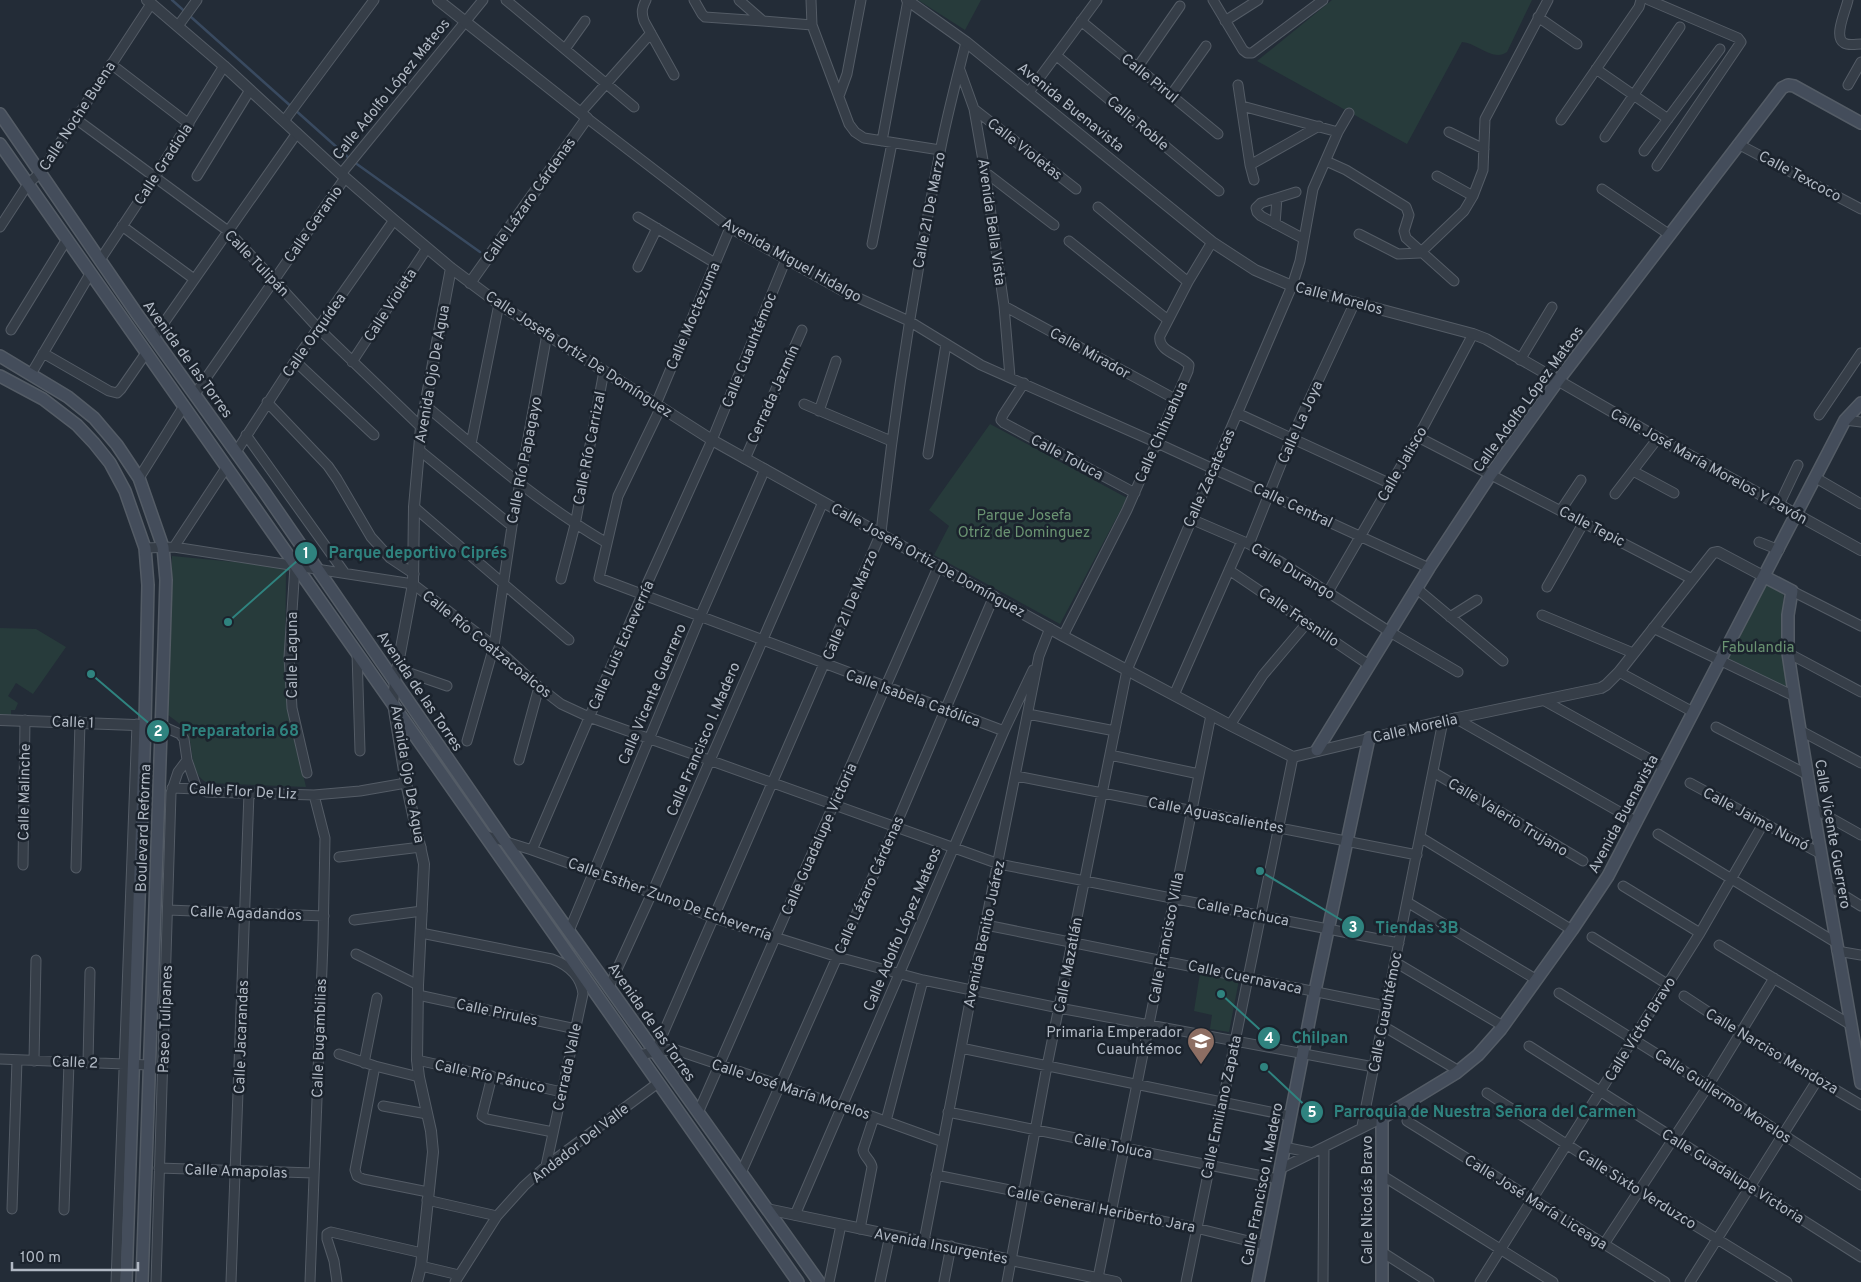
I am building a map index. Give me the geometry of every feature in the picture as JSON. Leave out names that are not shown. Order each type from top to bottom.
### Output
[{"type":"main road","name":"Calle Adolfo López Mateos","points":[[1317,750],[1416,588],[1491,474],[1557,382],[1782,88],[1788,85],[1794,86],[1861,123]]},
{"type":"main road","name":"Avenida de las Torres","points":[[0,114],[317,569],[396,675],[504,840],[819,1282]]},
{"type":"main road","name":"Avenida de las Torres","points":[[0,144],[798,1282]]},
{"type":"main road","name":"Boulevard Reforma","points":[[0,356],[68,397],[94,418],[117,445],[139,478],[168,547],[142,1282]]},
{"type":"main road","name":"Boulevard Reforma","points":[[0,376],[43,399],[77,425],[94,443],[110,463],[126,491],[145,548],[148,584],[129,1065],[126,1282]]},
{"type":"main road","name":"Avenida Buenavista","points":[[1382,1118],[1459,1071],[1478,1055],[1503,1026],[1572,930],[1608,876],[1637,822],[1845,420],[1861,403]]},
{"type":"main road","points":[[1765,577],[1792,590]]},
{"type":"main road","name":"Calle Vicente Guerrero","points":[[1792,590],[1788,615],[1788,653],[1794,696],[1861,1083]]},
{"type":"main road","name":"Calle Francisco I. Madero","points":[[1258,1282],[1315,991],[1369,738]]},
{"type":"main road","name":"Calle Nicolás Bravo","points":[[1382,1118],[1382,1282]]},
{"type":"street","points":[[181,22],[197,0]]},
{"type":"street","points":[[286,118],[374,0]]},
{"type":"street","name":"Avenida Miguel Hidalgo","points":[[438,0],[730,228],[841,290],[909,321],[981,365],[1157,443]]},
{"type":"street","name":"Calle Adolfo López Mateos","points":[[343,176],[354,157],[483,0]]},
{"type":"street","points":[[506,0],[634,107]]},
{"type":"street","points":[[646,0],[642,6],[644,21],[674,75]]},
{"type":"street","points":[[694,0],[705,17],[812,25]]},
{"type":"street","points":[[738,0],[763,21]]},
{"type":"street","points":[[811,0],[812,25],[849,124],[855,132],[864,138],[940,150]]},
{"type":"street","points":[[839,96],[847,74],[862,0]]},
{"type":"street","points":[[872,244],[908,0]]},
{"type":"street","name":"Avenida Buenavista","points":[[908,0],[966,42],[1029,92],[1212,242]]},
{"type":"street","points":[[1029,92],[1097,0]]},
{"type":"street","points":[[1213,0],[1243,50],[1247,53],[1252,53],[1323,0]]},
{"type":"street","points":[[1225,21],[1258,0]]},
{"type":"street","points":[[1359,234],[1398,254],[1420,253],[1464,211],[1473,196],[1483,170],[1485,119],[1548,0]]},
{"type":"street","points":[[1561,120],[1639,7],[1641,0]]},
{"type":"street","points":[[1649,0],[1738,38],[1741,42],[1657,166]]},
{"type":"street","points":[[1845,1],[1839,31],[1840,38],[1849,45],[1861,44]]},
{"type":"street","name":"Calle Josefa Ortiz De Domínguez","points":[[149,2],[181,22],[250,90],[286,118],[297,133],[343,176],[451,268],[499,304],[712,440],[939,565],[1063,636]]},
{"type":"street","name":"Calle Noche Buena","points":[[1,224],[28,184],[41,172],[149,2]]},
{"type":"street","points":[[1137,68],[1180,6]]},
{"type":"street","points":[[1538,18],[1577,44]]},
{"type":"street","name":"Calle Pirul","points":[[1081,21],[1218,134]]},
{"type":"street","points":[[565,49],[585,22]]},
{"type":"street","points":[[1604,137],[1680,27]]},
{"type":"street","points":[[584,115],[606,83],[651,33]]},
{"type":"street","name":"Calle 21 De Marzo","points":[[655,1052],[881,533],[891,441],[909,321],[940,150],[966,42]]},
{"type":"street","points":[[1171,95],[1206,46]]},
{"type":"street","points":[[1644,152],[1720,49]]},
{"type":"street","name":"Calle Roble","points":[[1057,56],[1218,191]]},
{"type":"street","points":[[1848,85],[1861,62]]},
{"type":"street","points":[[111,64],[189,124]]},
{"type":"street","name":"Calle Gradiola","points":[[100,260],[189,124],[224,66]]},
{"type":"street","points":[[1596,69],[1668,119]]},
{"type":"street","name":"Avenida Bella Vista","points":[[960,70],[974,109],[985,172],[1004,306],[1010,377]]},
{"type":"street","points":[[1238,85],[1254,180]]},
{"type":"street","points":[[197,176],[250,90]]},
{"type":"street","points":[[1242,106],[1338,132]]},
{"type":"street","name":"Calle Violetas","points":[[974,109],[1076,189]]},
{"type":"street","name":"Calle Zacatecas","points":[[1127,670],[1292,286],[1300,261],[1313,188],[1338,132],[1349,113]]},
{"type":"street","name":"Calle Lázaro Cárdenas","points":[[470,282],[584,115]]},
{"type":"street","name":"Calle Tulipán","points":[[76,119],[228,232],[318,328],[421,427]]},
{"type":"street","points":[[1250,165],[1319,126]]},
{"type":"street","points":[[1449,132],[1484,149]]},
{"type":"street","points":[[154,337],[297,133]]},
{"type":"street","name":"Calle Texcoco","points":[[1738,144],[1861,209]]},
{"type":"street","points":[[1326,160],[1346,170],[1406,207],[1410,215],[1404,235],[1420,253],[1454,281]]},
{"type":"street","points":[[985,172],[1054,225]]},
{"type":"street","name":"Calle Geranio","points":[[195,394],[343,176]]},
{"type":"street","points":[[1437,176],[1473,196]]},
{"type":"street","points":[[1602,189],[1670,235]]},
{"type":"street","points":[[1296,192],[1261,203],[1256,208],[1261,216],[1304,239]]},
{"type":"street","points":[[1275,224],[1277,198]]},
{"type":"street","points":[[1098,207],[1188,282]]},
{"type":"street","points":[[638,217],[715,263]]},
{"type":"street","name":"Calle Orquídea","points":[[236,452],[267,402],[394,220]]},
{"type":"street","points":[[122,226],[194,279]]},
{"type":"street","points":[[638,267],[658,228]]},
{"type":"street","name":"Calle Moctezuma","points":[[599,578],[618,496],[658,405],[730,228]]},
{"type":"street","points":[[12,330],[67,239]]},
{"type":"street","points":[[1069,241],[1168,320]]},
{"type":"street","name":"Calle Chihuahua","points":[[1063,636],[1135,493],[1188,371],[1189,365],[1185,360],[1161,346],[1159,341],[1188,282],[1212,242]]},
{"type":"street","name":"Calle Morelos","points":[[1212,242],[1255,270],[1292,286],[1473,334],[1520,360]]},
{"type":"street","name":"Calle Violeta","points":[[352,362],[427,248]]},
{"type":"street","name":"Calle Cuauhtémoc","points":[[712,440],[786,259]]},
{"type":"street","name":"Avenida Ojo De Agua","points":[[417,1282],[421,1266],[433,1152],[431,1131],[417,1060],[418,990],[424,880],[421,847],[406,783],[393,704],[396,675],[414,579],[414,507],[421,427],[451,268]]},
{"type":"street","points":[[31,374],[90,274]]},
{"type":"street","name":"Calle La Joya","points":[[1174,695],[1230,570],[1246,543],[1269,494],[1291,438],[1355,302]]},
{"type":"street","points":[[471,444],[499,304]]},
{"type":"street","name":"Calle Mirador","points":[[1004,306],[1175,399]]},
{"type":"street","points":[[1520,360],[1552,307]]},
{"type":"street","name":"Cerrada Jazmín","points":[[745,459],[802,330]]},
{"type":"street","name":"Calle Río Papagayo","points":[[467,741],[494,646],[512,526],[547,334]]},
{"type":"street","name":"Calle Jalisco","points":[[1328,592],[1418,437],[1473,334]]},
{"type":"street","points":[[928,454],[946,344]]},
{"type":"street","points":[[1819,415],[1861,352]]},
{"type":"street","points":[[43,353],[109,391],[117,393],[146,353]]},
{"type":"street","name":"Calle José María Morelos Y Pavón","points":[[1520,360],[1861,550]]},
{"type":"street","points":[[295,361],[374,435]]},
{"type":"street","points":[[819,410],[836,361]]},
{"type":"street","name":"Calle Río Carrizal","points":[[561,579],[575,525],[604,371]]},
{"type":"street","name":"Calle Toluca","points":[[1024,383],[1001,420],[1004,423],[1135,493]]},
{"type":"street","points":[[267,402],[338,479],[370,537],[414,579]]},
{"type":"street","points":[[804,404],[891,441]]},
{"type":"street","points":[[425,405],[471,444],[575,525],[607,543]]},
{"type":"street","points":[[139,478],[184,406]]},
{"type":"street","points":[[1237,413],[1391,484]]},
{"type":"street","points":[[1845,420],[1861,422]]},
{"type":"street","points":[[246,435],[344,572]]},
{"type":"street","name":"Calle Tepic","points":[[1418,437],[1692,579]]},
{"type":"street","points":[[1615,494],[1658,438]]},
{"type":"street","name":"Calle Luis Echeverría","points":[[532,850],[642,595],[712,440]]},
{"type":"street","name":"Calle Central","points":[[1157,443],[1429,568]]},
{"type":"street","points":[[419,450],[512,526]]},
{"type":"street","points":[[1779,505],[1798,465]]},
{"type":"street","points":[[168,547],[226,468]]},
{"type":"street","name":"Calle Vicente Guerrero","points":[[569,931],[700,617],[765,469]]},
{"type":"street","points":[[1633,471],[1674,493]]},
{"type":"street","points":[[1816,478],[1861,504]]},
{"type":"street","points":[[1561,510],[1581,480]]},
{"type":"street","name":"Calle Francisco I. Madero","points":[[609,988],[823,502]]},
{"type":"street","points":[[414,507],[570,640]]},
{"type":"street","name":"Calle Durango","points":[[1191,519],[1246,543],[1458,672]]},
{"type":"street","points":[[1547,587],[1584,522]]},
{"type":"street","points":[[1759,542],[1779,550]]},
{"type":"street","name":"Calle Río Coatzacoalcos","points":[[145,548],[168,547],[317,569],[414,579],[561,704],[589,717],[773,782]]},
{"type":"street","points":[[1693,712],[1618,672],[1715,552],[1765,577]]},
{"type":"street","name":"Calle Guadalupe Victoria","points":[[698,1113],[939,565]]},
{"type":"street","name":"Calle Laguna","points":[[295,566],[290,657],[292,699],[307,774]]},
{"type":"street","name":"Calle Fresnillo","points":[[1230,570],[1369,665]]},
{"type":"street","name":"Calle Isabela Católica","points":[[599,578],[1004,732]]},
{"type":"street","points":[[1416,588],[1503,661]]},
{"type":"street","points":[[1792,590],[1861,626]]},
{"type":"street","name":"Calle Lázaro Cárdenas","points":[[741,1173],[838,956],[994,596]]},
{"type":"street","points":[[1450,616],[1477,600]]},
{"type":"street","points":[[1542,615],[1633,653]]},
{"type":"street","points":[[1230,725],[1263,675],[1307,623]]},
{"type":"street","name":"Avenida Benito Juárez","points":[[924,1241],[1039,656],[1050,628]]},
{"type":"street","points":[[1653,628],[1794,696]]},
{"type":"street","points":[[1063,636],[1293,757]]},
{"type":"street","points":[[357,652],[360,751]]},
{"type":"street","points":[[1788,653],[1861,692]]},
{"type":"street","name":"Calle Adolfo López Mateos","points":[[794,1215],[1004,732],[1039,656]]},
{"type":"street","name":"Calle Mazatlán","points":[[1007,1282],[1047,1066],[1127,670]]},
{"type":"street","name":"Calle Morelia","points":[[1293,757],[1455,718],[1606,685],[1618,672]]},
{"type":"street","points":[[396,675],[448,686]]},
{"type":"street","points":[[519,760],[539,687]]},
{"type":"street","points":[[1543,700],[1664,767]]},
{"type":"street","points":[[1028,714],[1115,731]]},
{"type":"street","name":"Calle Francisco Villa","points":[[1102,1280],[1111,1211],[1211,714]]},
{"type":"street","points":[[1455,718],[1637,822]]},
{"type":"street","name":"Calle 1","points":[[0,720],[162,726]]},
{"type":"street","name":"Calle Malinche","points":[[23,865],[25,720]]},
{"type":"street","name":"Calle Cuauhtémoc","points":[[1362,1126],[1443,721]]},
{"type":"street","points":[[76,868],[80,722]]},
{"type":"street","points":[[162,726],[180,734],[184,739],[187,760],[197,789]]},
{"type":"street","points":[[1716,727],[1808,775]]},
{"type":"street","points":[[1800,731],[1861,763]]},
{"type":"street","points":[[1110,755],[1199,774]]},
{"type":"street","name":"Calle Emiliano Zapata","points":[[1186,1282],[1293,757]]},
{"type":"street","name":"Paseo Tulipanes","points":[[156,1282],[172,788],[178,772],[187,760]]},
{"type":"street","name":"Calle Valerio Trujano","points":[[1433,772],[1583,861]]},
{"type":"street","name":"Calle Aguascalientes","points":[[1016,776],[1417,855]]},
{"type":"street","name":"Calle Pachuca","points":[[773,782],[998,864],[1399,943]]},
{"type":"street","name":"Calle Flor De Liz","points":[[172,788],[197,789],[207,792],[314,795],[360,791],[406,783]]},
{"type":"street","name":"Calle Jaime Nunó","points":[[1690,783],[1763,824],[1822,854]]},
{"type":"street","name":"Calle Jacarandas","points":[[231,1282],[250,793]]},
{"type":"street","name":"Calle Bugambilias","points":[[310,1282],[324,916],[324,838],[314,795]]},
{"type":"street","points":[[1813,808],[1861,835]]},
{"type":"street","name":"Calle Víctor Bravo","points":[[1480,1282],[1700,933],[1763,824]]},
{"type":"street","points":[[1658,834],[1836,946],[1861,955]]},
{"type":"street","name":"Calle Esther Zuno De Echeverría","points":[[484,835],[504,840],[594,872],[714,918],[899,974],[972,991],[1374,1067]]},
{"type":"street","points":[[1420,837],[1572,930]]},
{"type":"street","points":[[339,856],[421,847]]},
{"type":"street","points":[[1827,885],[1861,906]]},
{"type":"street","points":[[1623,886],[1700,933]]},
{"type":"street","points":[[1407,902],[1537,980]]},
{"type":"street","name":"Calle Agadandos","points":[[168,910],[324,916]]},
{"type":"street","points":[[354,920],[422,911]]},
{"type":"street","name":"Calle Cuernavaca","points":[[986,924],[1386,1006]]},
{"type":"street","name":"Cerrada Valle","points":[[421,933],[552,959],[562,963],[571,970],[582,986],[583,994],[546,1166]]},
{"type":"street","points":[[1592,937],[1667,984]]},
{"type":"street","points":[[1719,945],[1851,1025]]},
{"type":"street","name":"Calle Pirules","points":[[356,954],[418,990],[576,1029]]},
{"type":"street","points":[[34,1061],[36,960]]},
{"type":"street","points":[[1395,962],[1503,1026]]},
{"type":"street","points":[[88,1063],[90,972]]},
{"type":"street","points":[[1604,1244],[1708,1086],[1774,978]]},
{"type":"street","points":[[886,1121],[923,980]]},
{"type":"street","name":"Calle Guillermo Morelos","points":[[1559,993],[1708,1086],[1861,1186]]},
{"type":"street","name":"Calle Narciso Mendoza","points":[[1684,996],[1740,1033],[1861,1104]]},
{"type":"street","points":[[364,1063],[377,998]]},
{"type":"street","points":[[1383,1026],[1459,1071]]},
{"type":"street","name":"Calle Guadalupe Victoria","points":[[1529,1046],[1861,1257]]},
{"type":"street","points":[[961,1048],[1290,1116]]},
{"type":"street","name":"Calle José María Morelos","points":[[638,1054],[673,1049],[943,1142]]},
{"type":"street","name":"Calle Río Pánuco","points":[[339,1054],[374,1066],[419,1077]]},
{"type":"street","name":"Calle 2","points":[[0,1059],[149,1065]]},
{"type":"street","points":[[12,1209],[17,1060]]},
{"type":"street","name":"Calle Río Pánuco","points":[[417,1060],[562,1092]]},
{"type":"street","points":[[64,1210],[69,1062]]},
{"type":"street","points":[[116,1282],[129,1065]]},
{"type":"street","points":[[374,1066],[355,1170],[357,1176],[497,1216]]},
{"type":"street","points":[[492,1076],[482,1116],[487,1119],[553,1132]]},
{"type":"street","points":[[1690,1282],[1818,1079]]},
{"type":"street","name":"Andador Del Valle","points":[[457,1279],[497,1216],[524,1186],[546,1166],[658,1083]]},
{"type":"street","name":"Calle Sixto Verduzco","points":[[1487,1093],[1639,1191],[1787,1282]]},
{"type":"street","points":[[383,1106],[427,1114]]},
{"type":"street","name":"Calle Toluca","points":[[948,1112],[1209,1165],[1279,1174]]},
{"type":"street","points":[[860,1229],[872,1167],[870,1160],[863,1154],[863,1150],[874,1117]]},
{"type":"street","name":"Avenida Buenavista","points":[[1279,1174],[1362,1126],[1382,1118]]},
{"type":"street","name":"Calle José María Liceaga","points":[[1407,1122],[1664,1282]]},
{"type":"street","points":[[1284,1147],[1313,1153]]},
{"type":"street","points":[[1322,1282],[1324,1148]]},
{"type":"street","name":"Calle Amapolas","points":[[160,1168],[313,1173]]},
{"type":"street","name":"Calle General Heriberto Jara","points":[[936,1175],[1196,1228],[1265,1245]]},
{"type":"street","points":[[1383,1176],[1553,1282]]},
{"type":"street","name":"Avenida Insurgentes","points":[[767,1209],[1116,1282]]},
{"type":"street","points":[[829,1282],[841,1225]]},
{"type":"street","points":[[337,1282],[334,1262],[327,1239],[327,1234],[331,1232],[422,1253]]},
{"type":"street","points":[[880,1282],[890,1235]]},
{"type":"street","points":[[944,1282],[951,1246]]},
{"type":"street","points":[[1382,1252],[1429,1282]]},
{"type":"street","points":[[421,1266],[457,1279]]},
{"type":"green space","points":[[918,0],[981,0],[965,30]]},
{"type":"green space","points":[[1332,0],[1532,0],[1507,52],[1496,55],[1462,42],[1407,144],[1257,61]]},
{"type":"green space","name":"Parque Josefa Otríz de Dominguez","points":[[990,424],[1127,498],[1060,624],[934,555],[949,526],[929,510]]},
{"type":"green space","points":[[172,556],[286,567],[285,677],[289,715],[306,787],[207,783],[197,773],[187,732],[168,715]]},
{"type":"green space","name":"Fabulandia","points":[[1766,580],[1784,589],[1781,646],[1788,689],[1726,657]]},
{"type":"green space","points":[[0,628],[36,629],[66,647],[33,694],[16,683],[8,696],[18,703],[15,710],[11,710],[11,715],[0,714]]},
{"type":"green space","points":[[1200,973],[1239,980],[1229,1032],[1210,1029],[1212,1015],[1194,1011]]},
{"type":"waterway","points":[[172,0],[350,159]]},
{"type":"waterway","points":[[354,162],[480,252]]},
{"type":"place","name":"Parque deportivo Ciprés","points":[[228,622]]},
{"type":"place","name":"Preparatoria 68","points":[[91,674]]},
{"type":"place","name":"Tiendas 3B","points":[[1260,871]]},
{"type":"place","name":"Chilpan","points":[[1221,994]]},
{"type":"place","name":"Primaria Emperador Cuauhtémoc","points":[[1201,1065]]},
{"type":"place","name":"Parroquia de Nuestra Señora del Carmen","points":[[1264,1067]]}]
